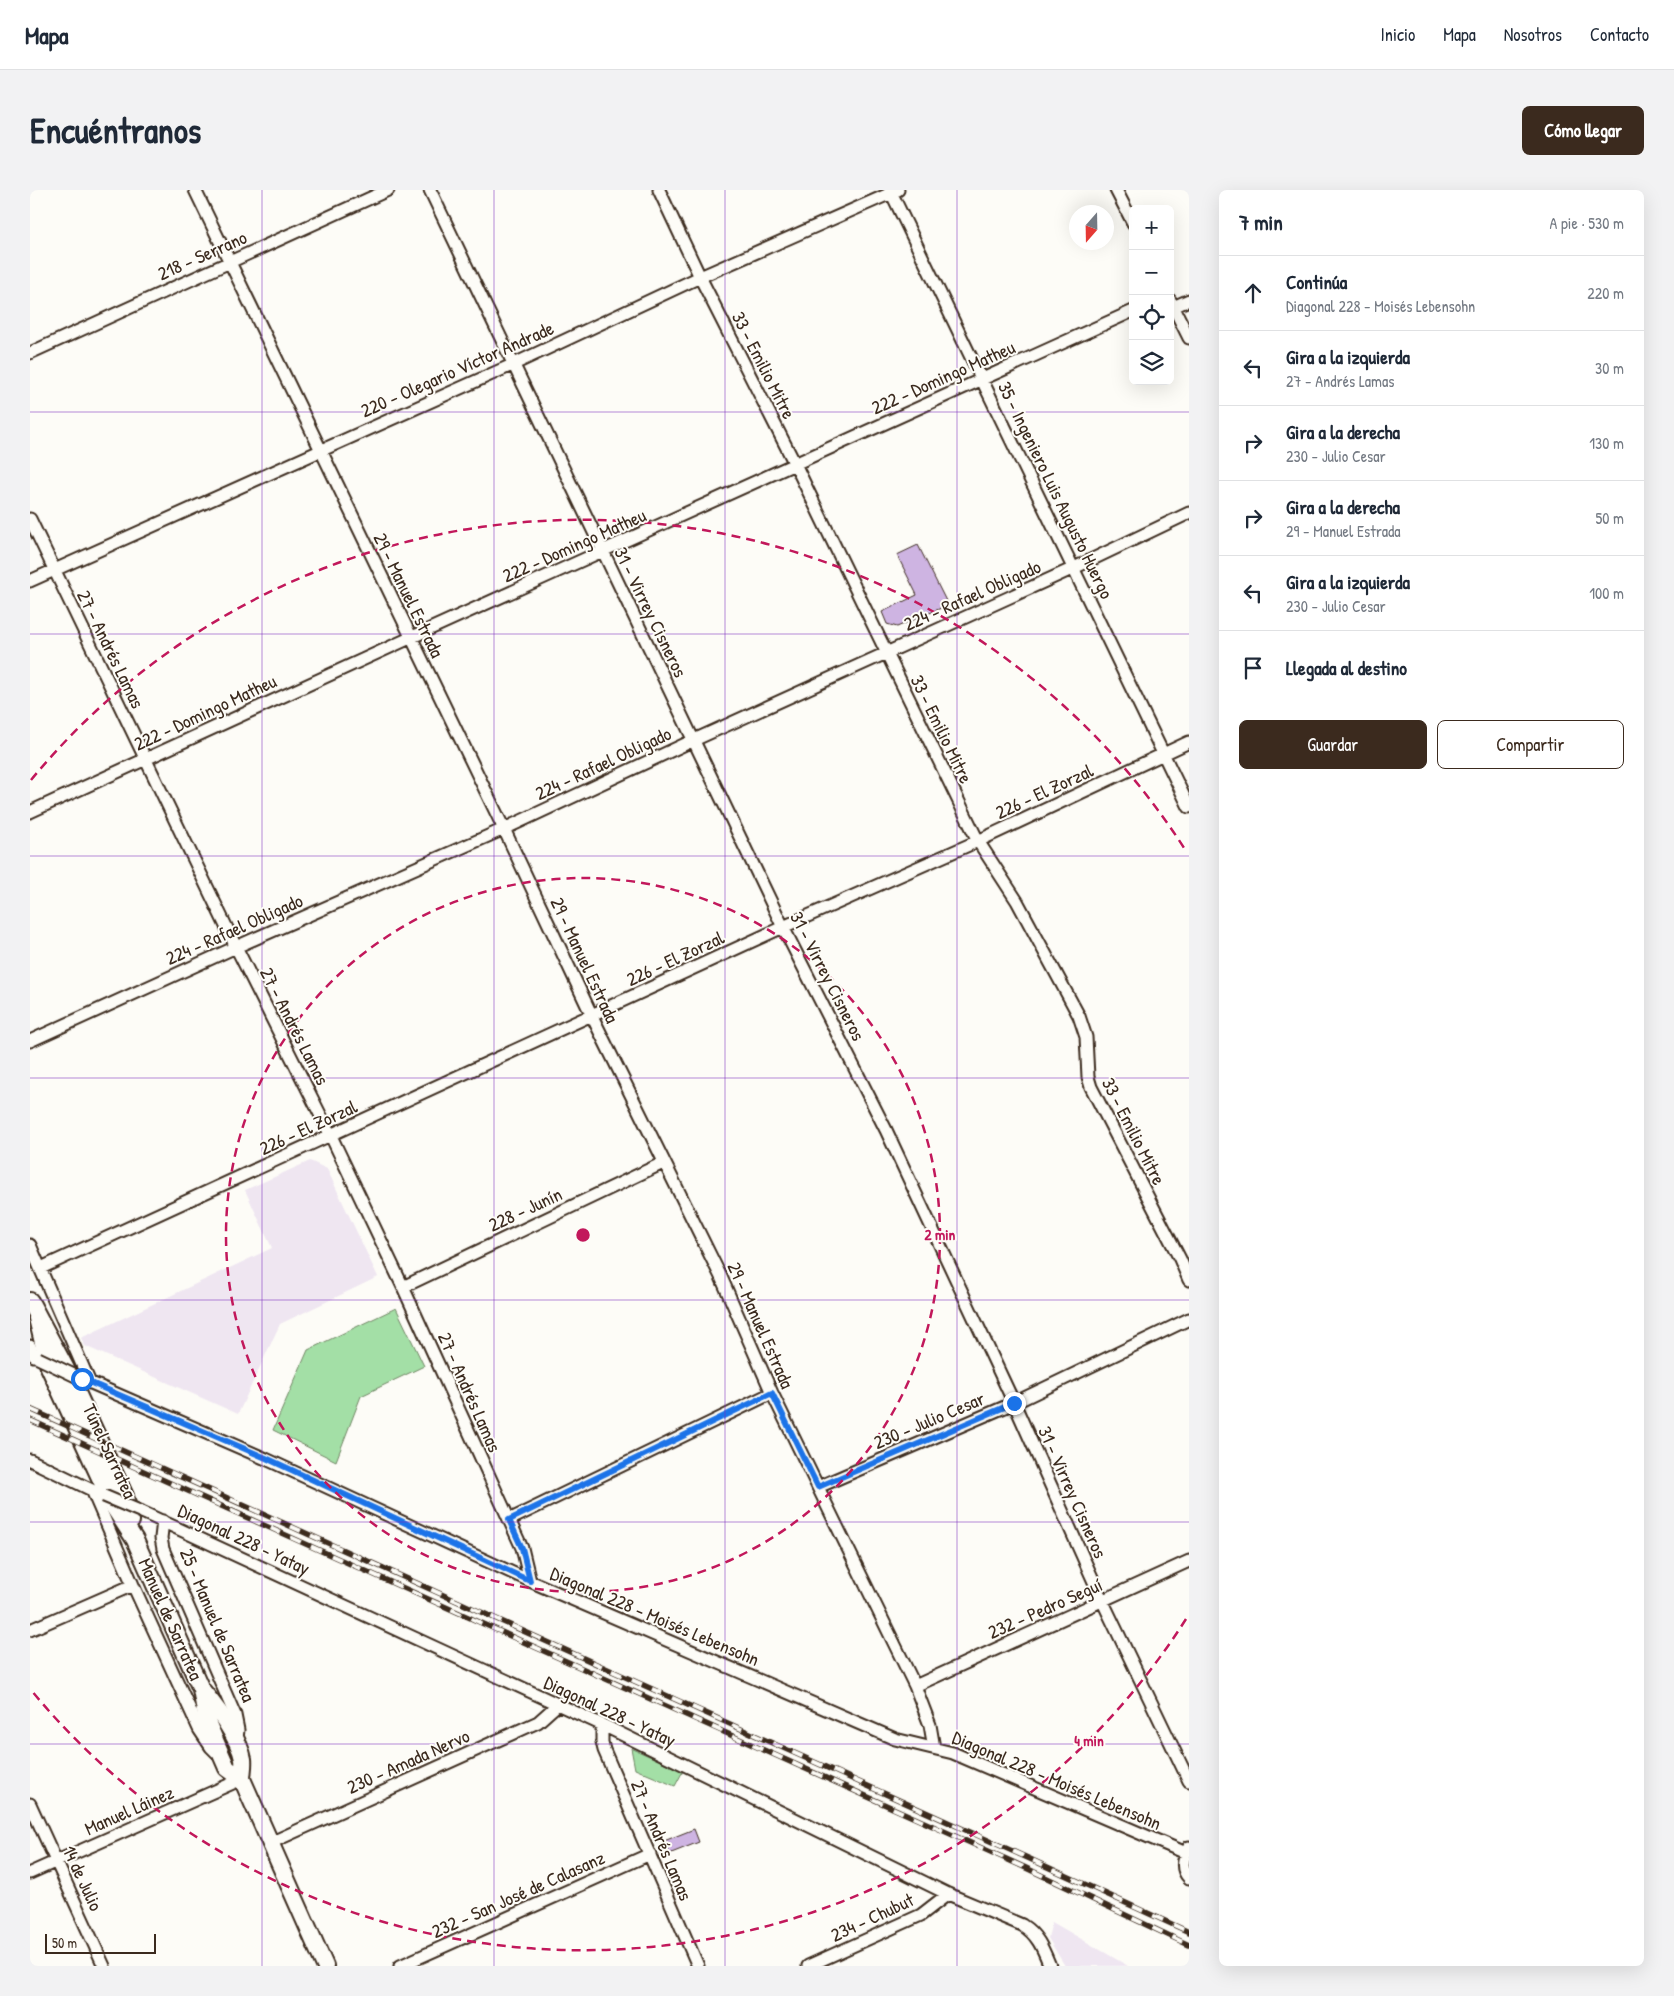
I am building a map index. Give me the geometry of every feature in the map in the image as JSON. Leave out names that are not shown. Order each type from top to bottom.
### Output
[{"type":"main road","name":"Túnel Sarratea","points":[[30,1301],[37,1318],[66,1369],[125,1496],[136,1540],[201,1689]]},
{"type":"main road","name":"25 - Manuel de Sarratea","points":[[201,1689],[221,1714],[237,1744],[243,1759],[242,1779]]},
{"type":"main road","name":"Manuel de Sarratea","points":[[201,1689],[207,1722],[227,1768],[242,1779],[324,1966]]},
{"type":"street","name":"29 - Manuel Estrada","points":[[195,190],[231,261],[410,638],[504,829],[592,1016],[721,1278],[772,1393],[915,1686],[930,1725],[934,1748]]},
{"type":"street","name":"218 - Serrano","points":[[30,353],[388,190]]},
{"type":"street","name":"31 - Virrey Cisneros","points":[[430,190],[512,365],[783,927],[886,1130],[1014,1403],[1103,1602],[1189,1781]]},
{"type":"street","name":"33 - Emilio Mitre","points":[[659,190],[700,277],[795,464],[885,653],[978,841],[1017,901],[1079,1016],[1086,1037],[1088,1077],[1091,1086],[1189,1280]]},
{"type":"street","points":[[1116,190],[1129,216]]},
{"type":"street","name":"220 - Olegario Víctor Andrade","points":[[30,581],[512,365],[700,277],[893,191]]},
{"type":"street","name":"35 - Ingeniero Luis Augusto Huergo","points":[[893,191],[1162,755],[1189,807]]},
{"type":"street","points":[[1174,304],[1189,300]]},
{"type":"street","points":[[1174,308],[1189,338]]},
{"type":"street","name":"222 - Domingo Matheu","points":[[30,812],[1129,312]]},
{"type":"street","name":"224 - Rafael Obligado","points":[[30,1041],[236,947],[504,829],[1189,514]]},
{"type":"street","name":"27 - Andrés Lamas","points":[[30,519],[236,947],[403,1287],[522,1548],[530,1581]]},
{"type":"street","name":"226 - El Zorzal","points":[[40,1268],[783,927],[978,841],[1189,742]]},
{"type":"street","name":"228 - Junín","points":[[403,1287],[663,1162]]},
{"type":"street","points":[[30,1245],[86,1381]]},
{"type":"street","name":"230 - Julio Cesar","points":[[818,1487],[1014,1403],[1189,1319]]},
{"type":"street","name":"Diagonal 228 - Moisés Lebensohn","points":[[33,1354],[86,1381],[266,1458],[530,1581],[895,1739],[953,1753],[1187,1850],[1183,1866],[1185,1874],[1189,1878]]},
{"type":"street","points":[[509,1520],[772,1393]]},
{"type":"street","name":"Diagonal 228 - Yatay","points":[[30,1460],[104,1496],[163,1520],[602,1726],[948,1894],[1022,1925],[1039,1940],[1050,1966]]},
{"type":"street","name":"Manuel de Sarratea","points":[[92,1490],[199,1729],[211,1748],[223,1758]]},
{"type":"street","name":"25 - Manuel de Sarratea","points":[[163,1520],[161,1538],[163,1549],[235,1716],[238,1730],[237,1744]]},
{"type":"street","name":"232 - Pedro Seguí","points":[[915,1686],[1103,1602],[1189,1561]]},
{"type":"street","points":[[30,1630],[133,1585]]},
{"type":"street","name":"230 - Amada Nervo","points":[[270,1843],[538,1722],[557,1705]]},
{"type":"street","name":"27 - Andrés Lamas","points":[[602,1726],[604,1750],[698,1966]]},
{"type":"street","name":"Manuel Láinez","points":[[30,1873],[242,1779]]},
{"type":"street","name":"14 de Julio","points":[[30,1804],[104,1966]]},
{"type":"street","name":"232 - San José de Calasanz","points":[[400,1966],[650,1854]]},
{"type":"street","name":"234 - Chubut","points":[[808,1966],[921,1915],[948,1894]]},
{"type":"shaded area","points":[[310,1161],[327,1169],[378,1277],[280,1324],[238,1414],[85,1346],[81,1338],[272,1248],[245,1190]]},
{"type":"shaded area","points":[[1052,1922],[1128,1966],[1065,1966],[1048,1938]]},
{"type":"green space","points":[[396,1308],[424,1366],[361,1396],[336,1461],[273,1430],[308,1350]]},
{"type":"green space","points":[[631,1748],[683,1771],[675,1786],[635,1769]]},
{"type":"building","points":[[918,545],[948,605],[897,627],[887,624],[882,612],[917,595],[897,555]]},
{"type":"building","points":[[694,1829],[699,1842],[669,1854],[664,1841]]},
{"type":"railway","points":[[30,1409],[1189,1932]]},
{"type":"railway","points":[[30,1420],[1026,1868],[1189,1945]]},
{"type":"route","points":[[82,1379],[266,1458],[530,1581],[522,1548],[509,1520],[772,1393],[818,1487],[1014,1403]]}]
